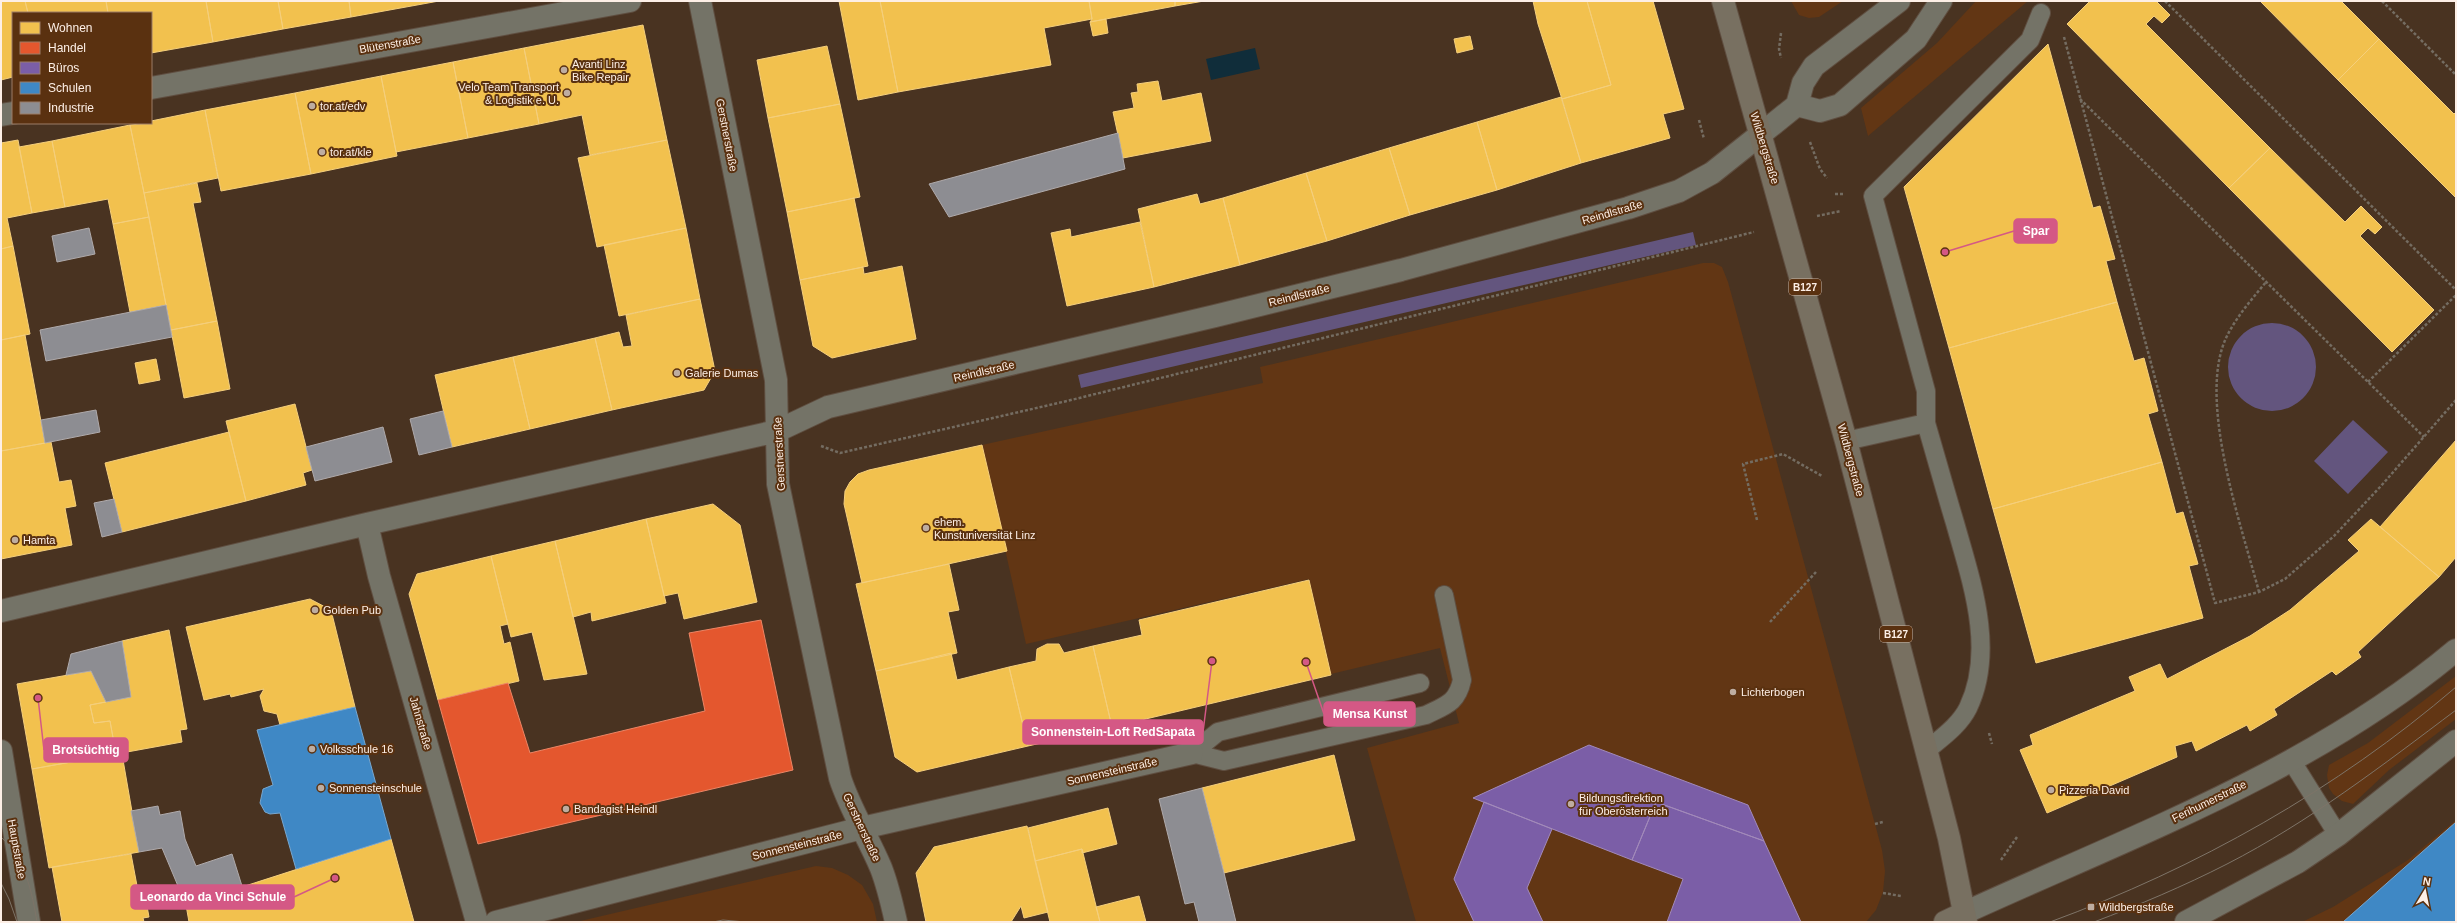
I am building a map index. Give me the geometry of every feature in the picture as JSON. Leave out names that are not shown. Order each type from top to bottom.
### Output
[{"type":"main road","name":"Wildbergstraße","points":[[1723,1],[1846,441],[1949,838],[1959,919]]},
{"type":"street","name":"Blütenstraße","points":[[152,88],[630,1]]},
{"type":"street","name":"Gerstnerstraße","points":[[700,1],[776,380],[778,484],[840,778],[847,800],[862,828],[890,893],[896,922]]},
{"type":"street","points":[[1899,1],[1814,66],[1803,83],[1797,105],[1820,111],[1840,105],[1916,39],[1941,1]]},
{"type":"street","name":"Reindlstraße","points":[[1,611],[366,524],[777,431],[828,407],[1401,270],[1628,208],[1679,191],[1712,172],[1797,105]]},
{"type":"street","points":[[1,115],[12,113]]},
{"type":"street","name":"Jahnstraße","points":[[366,524],[381,584],[477,922]]},
{"type":"street","name":"Ferihumerstraße","points":[[1959,919],[2207,804],[2291,760],[2346,729],[2427,675],[2456,650]]},
{"type":"street","points":[[2186,922],[2298,862],[2338,835],[2456,741]]},
{"type":"street","name":"Hauptstraße","points":[[1,752],[6,814],[30,922]]},
{"type":"street","name":"Sonnensteinstraße","points":[[496,922],[862,828],[1192,753]]},
{"type":"lane","points":[[1926,751],[1956,725],[1968,708],[1976,684],[1979,639],[1975,596],[1926,423],[1926,391],[1873,196],[2030,40],[2041,13]]},
{"type":"lane","points":[[1846,441],[1926,423]]},
{"type":"lane","points":[[1192,753],[1224,761],[1426,715],[1450,704],[1459,693],[1462,680],[1444,595]]},
{"type":"lane","points":[[1192,753],[1218,732],[1420,683]]},
{"type":"lane","points":[[2291,760],[2338,835]]},
{"type":"path","points":[[2165,1],[2456,290]]},
{"type":"path","points":[[2382,1],[2456,75]]},
{"type":"path","points":[[2041,13],[2064,36],[2215,603],[2259,592],[2286,580],[2334,536],[2456,400]]},
{"type":"path","points":[[1779,49],[1781,33]]},
{"type":"path","points":[[2080,98],[2424,437]]},
{"type":"path","points":[[1820,169],[1827,178]]},
{"type":"path","points":[[777,431],[840,453],[1075,399],[1725,240]]},
{"type":"path","points":[[2259,592],[2221,446],[2216,401],[2218,365],[2226,337],[2245,307],[2266,282]]},
{"type":"path","points":[[2368,382],[2456,295]]},
{"type":"path","points":[[1757,520],[1743,464],[1783,454]]},
{"type":"path","points":[[1770,622],[1816,572]]},
{"type":"path","points":[[1875,824],[1883,822]]},
{"type":"path","points":[[1882,892],[1900,896]]},
{"type":"shaded area","points":[[1791,1],[1843,1],[1819,17],[1809,18],[1799,15]]},
{"type":"shaded area","points":[[1976,1],[2028,1],[1868,136],[1861,108],[1937,43]]},
{"type":"shaded area","points":[[1693,232],[1696,245],[1081,388],[1078,375]]},
{"type":"shaded area","points":[[1703,263],[1714,263],[1722,267],[1728,282],[1882,850],[1885,871],[1883,892],[1876,910],[1866,922],[1416,922],[1367,748],[1459,723],[1440,648],[1331,674],[1309,579],[1026,644],[982,445],[1263,383],[1260,367]]},
{"type":"shaded area","points":[[2272,323],[2289,327],[2303,336],[2312,350],[2316,367],[2312,384],[2303,398],[2289,407],[2272,411],[2255,407],[2241,398],[2232,384],[2228,367],[2232,350],[2241,336],[2255,327]]},
{"type":"shaded area","points":[[2353,420],[2388,452],[2348,494],[2314,461]]},
{"type":"shaded area","points":[[2456,676],[2456,719],[2389,770],[2353,804],[2342,801],[2333,794],[2329,788],[2327,775],[2329,765],[2368,743]]},
{"type":"shaded area","points":[[2456,820],[2456,922],[2302,922],[2333,907],[2408,860]]},
{"type":"shaded area","points":[[816,866],[832,868],[848,875],[862,885],[873,904],[877,922],[576,922]]},
{"type":"water","points":[[1255,48],[1260,69],[1211,80],[1206,59]]},
{"type":"building: Wohnen","points":[[1,1],[25,1],[28,12],[12,12],[12,77],[1,80]]},
{"type":"building: Wohnen","points":[[25,1],[106,1],[108,12],[28,12]]},
{"type":"building: Wohnen","points":[[106,1],[206,1],[213,42],[152,53],[152,12],[108,12]]},
{"type":"building: Wohnen","points":[[206,1],[278,1],[283,29],[213,42]]},
{"type":"building: Wohnen","points":[[278,1],[349,1],[351,17],[283,29]]},
{"type":"building: Wohnen","points":[[349,1],[439,1],[351,17]]},
{"type":"building: Wohnen","points":[[839,1],[880,1],[898,92],[858,100]]},
{"type":"building: Wohnen","points":[[880,1],[1089,1],[1092,19],[1044,28],[1051,65],[898,92]]},
{"type":"building: Wohnen","points":[[1089,1],[1175,1],[1175,6],[1090,22],[1092,19]]},
{"type":"building: Wohnen","points":[[1175,1],[1204,1],[1175,6]]},
{"type":"building: Wohnen","points":[[1533,1],[1587,1],[1611,85],[1562,99],[1538,24]]},
{"type":"building: Wohnen","points":[[1587,1],[1653,1],[1684,109],[1663,114],[1670,138],[1581,163],[1562,99],[1611,85]]},
{"type":"building: Wohnen","points":[[2090,1],[2156,1],[2170,15],[2162,23],[2154,16],[2146,24],[2270,148],[2229,188],[2067,24]]},
{"type":"building: Wohnen","points":[[2260,1],[2341,1],[2379,39],[2338,80]]},
{"type":"building: Wohnen","points":[[1106,19],[1108,33],[1093,36],[1090,22]]},
{"type":"building: Wohnen","points":[[643,25],[667,140],[590,155],[582,115],[539,124],[524,48]]},
{"type":"building: Wohnen","points":[[1470,36],[1473,49],[1457,53],[1454,39]]},
{"type":"building: Wohnen","points":[[2379,39],[2454,114],[2456,112],[2456,198],[2338,80]]},
{"type":"building: Wohnen","points":[[2048,44],[2093,208],[2100,206],[2115,259],[2106,261],[2117,302],[1949,348],[1904,187]]},
{"type":"building: Wohnen","points":[[827,46],[840,104],[768,118],[757,60]]},
{"type":"building: Wohnen","points":[[524,48],[539,124],[468,138],[453,62]]},
{"type":"building: Wohnen","points":[[453,62],[468,138],[396,152],[381,76]]},
{"type":"building: Wohnen","points":[[381,76],[397,156],[311,174],[295,93]]},
{"type":"building: Wohnen","points":[[1158,81],[1162,101],[1201,93],[1211,141],[1123,158],[1113,112],[1134,108],[1131,93],[1138,92],[1137,84]]},
{"type":"building: Wohnen","points":[[295,93],[311,174],[221,191],[205,110]]},
{"type":"building: Wohnen","points":[[1561,97],[1581,163],[1497,190],[1477,122]]},
{"type":"building: Wohnen","points":[[840,104],[860,197],[787,212],[768,118]]},
{"type":"building: Wohnen","points":[[205,110],[218,178],[144,193],[130,125],[152,124],[152,121]]},
{"type":"building: Wohnen","points":[[1477,122],[1497,190],[1410,215],[1389,148]]},
{"type":"building: Wohnen","points":[[130,125],[149,217],[113,224],[108,199],[65,207],[52,141]]},
{"type":"building: Wohnen","points":[[18,140],[32,213],[7,218],[13,246],[1,249],[1,143]]},
{"type":"building: Wohnen","points":[[667,140],[686,228],[597,247],[578,158]]},
{"type":"building: Wohnen","points":[[52,141],[65,207],[32,213],[19,147]]},
{"type":"building: Wohnen","points":[[1389,148],[1410,215],[1327,241],[1306,173]]},
{"type":"building: Wohnen","points":[[2270,148],[2345,222],[2361,206],[2382,227],[2375,234],[2368,228],[2360,236],[2434,310],[2392,352],[2229,188]]},
{"type":"building: Wohnen","points":[[1306,173],[1327,241],[1240,265],[1223,198]]},
{"type":"building: Wohnen","points":[[197,183],[201,202],[193,203],[217,321],[171,330],[144,193]]},
{"type":"building: Wohnen","points":[[1197,194],[1200,204],[1223,198],[1240,265],[1154,287],[1138,209]]},
{"type":"building: Wohnen","points":[[854,198],[868,266],[800,280],[787,212]]},
{"type":"building: Wohnen","points":[[149,217],[166,305],[130,312],[113,224]]},
{"type":"building: Wohnen","points":[[1140,222],[1154,287],[1067,306],[1051,233],[1070,229],[1071,237]]},
{"type":"building: Wohnen","points":[[686,228],[700,299],[619,316],[604,245]]},
{"type":"building: Wohnen","points":[[13,246],[30,334],[1,340],[1,249]]},
{"type":"building: Wohnen","points":[[902,266],[916,339],[832,358],[813,346],[800,280],[863,267],[864,274]]},
{"type":"building: Wohnen","name":"Galerie Dumas","points":[[700,299],[715,371],[704,390],[612,410],[595,338],[619,332],[623,347],[632,346],[626,315]]},
{"type":"building: Wohnen","points":[[2117,302],[2134,361],[2144,358],[2158,411],[2148,414],[2162,462],[1993,509],[1949,348]]},
{"type":"building: Wohnen","points":[[217,321],[230,389],[184,398],[171,330]]},
{"type":"building: Wohnen","points":[[25,335],[45,443],[1,451],[1,340]]},
{"type":"building: Wohnen","points":[[595,338],[612,410],[530,429],[513,357]]},
{"type":"building: Wohnen","points":[[513,357],[530,429],[452,447],[435,375]]},
{"type":"building: Wohnen","points":[[156,359],[160,380],[139,384],[135,363]]},
{"type":"building: Wohnen","points":[[295,404],[312,470],[303,473],[306,485],[246,501],[226,421]]},
{"type":"building: Wohnen","points":[[229,432],[246,501],[122,532],[105,463]]},
{"type":"building: Wohnen","points":[[2456,440],[2456,557],[2439,577],[2380,527]]},
{"type":"building: Wohnen","points":[[51,442],[59,482],[71,480],[76,506],[65,508],[72,545],[1,559],[1,451]]},
{"type":"building: Wohnen","name":"ehem. Kunstuniversität Linz","points":[[982,445],[1007,551],[862,583],[844,504],[845,491],[850,482],[858,474],[869,470]]},
{"type":"building: Wohnen","points":[[2162,462],[2176,514],[2183,512],[2198,564],[2189,566],[2203,618],[2036,663],[1993,509]]},
{"type":"building: Wohnen","points":[[713,504],[740,525],[757,602],[684,619],[678,593],[664,596],[646,519]]},
{"type":"building: Wohnen","points":[[646,519],[666,603],[592,621],[591,612],[573,617],[555,541]]},
{"type":"building: Wohnen","points":[[2371,519],[2439,577],[2358,652],[2361,657],[2336,675],[2332,671],[2274,709],[2277,715],[2250,731],[2247,725],[2196,751],[2192,741],[2175,746],[2177,757],[2047,813],[2020,750],[2033,745],[2030,735],[2135,691],[2129,677],[2160,664],[2167,679],[2250,636],[2290,610],[2359,551],[2348,540]]},
{"type":"building: Wohnen","points":[[555,541],[587,674],[544,680],[532,632],[511,637],[491,556]]},
{"type":"building: Wohnen","points":[[491,556],[508,624],[500,626],[504,644],[510,642],[519,681],[438,700],[409,594],[417,574]]},
{"type":"building: Wohnen","points":[[949,564],[959,610],[948,612],[957,653],[876,671],[856,584]]},
{"type":"building: Wohnen","points":[[1309,580],[1331,675],[1112,727],[1093,646],[1142,635],[1139,620]]},
{"type":"building: Wohnen","points":[[310,599],[331,610],[355,707],[280,725],[277,714],[264,711],[260,696],[264,689],[231,697],[230,694],[204,700],[186,627]]},
{"type":"building: Wohnen","points":[[169,630],[187,729],[180,730],[182,742],[116,754],[110,721],[94,723],[90,705],[131,697],[122,641]]},
{"type":"building: Wohnen","points":[[1047,644],[1059,644],[1064,653],[1093,646],[1112,727],[1028,746],[1009,667],[1036,661],[1037,649]]},
{"type":"building: Wohnen","points":[[951,653],[957,680],[1009,667],[1028,746],[917,772],[895,757],[876,671]]},
{"type":"building: Wohnen","points":[[91,671],[106,702],[90,705],[94,723],[110,721],[116,754],[32,769],[17,684]]},
{"type":"building: Wohnen","points":[[122,754],[139,852],[49,868],[32,769]]},
{"type":"building: Wohnen","points":[[1334,755],[1355,840],[1224,873],[1202,788]]},
{"type":"building: Wohnen","points":[[1108,808],[1117,844],[1082,853],[1082,849],[1035,861],[1028,828]]},
{"type":"building: Wohnen","points":[[1027,826],[1048,912],[1024,918],[1021,906],[1011,922],[926,922],[916,873],[934,847]]},
{"type":"building: Wohnen","points":[[391,839],[414,922],[189,922],[186,905]]},
{"type":"building: Wohnen","points":[[1082,849],[1100,922],[1050,922],[1035,861]]},
{"type":"building: Wohnen","points":[[131,854],[138,891],[144,890],[149,917],[143,918],[144,922],[62,922],[52,867]]},
{"type":"building: Wohnen","points":[[1139,896],[1146,922],[1100,922],[1096,907]]},
{"type":"building: Handel","points":[[761,620],[793,770],[478,844],[438,700],[508,683],[530,753],[705,711],[689,633]]},
{"type":"building: Büros","name":"Bildungsdirektion für Oberösterreich","points":[[1589,745],[1748,805],[1764,841],[1656,802],[1632,860],[1473,798]]},
{"type":"building: Büros","points":[[1484,802],[1552,829],[1527,888],[1543,922],[1474,922],[1454,879]]},
{"type":"building: Büros","points":[[1656,802],[1764,841],[1801,922],[1667,922],[1683,879],[1632,860]]},
{"type":"building: Schulen","name":"Sonnensteinschule","points":[[355,707],[391,839],[296,869],[280,813],[270,814],[265,812],[260,803],[263,789],[273,785],[257,730]]},
{"type":"building: Schulen","points":[[2456,822],[2456,922],[2343,922]]},
{"type":"building: Industrie","points":[[1118,133],[1125,169],[949,217],[929,184]]},
{"type":"building: Industrie","points":[[89,228],[95,254],[57,262],[52,236]]},
{"type":"building: Industrie","points":[[166,305],[172,337],[46,361],[40,330]]},
{"type":"building: Industrie","points":[[96,410],[100,432],[45,443],[41,420]]},
{"type":"building: Industrie","points":[[443,411],[452,447],[419,455],[410,419]]},
{"type":"building: Industrie","points":[[383,427],[392,462],[315,481],[306,447]]},
{"type":"building: Industrie","points":[[114,499],[122,532],[102,537],[94,503]]},
{"type":"building: Industrie","points":[[122,641],[131,697],[106,702],[91,671],[66,675],[71,654]]},
{"type":"building: Industrie","points":[[1202,788],[1236,922],[1199,922],[1194,902],[1185,904],[1159,799]]},
{"type":"building: Industrie","points":[[158,806],[160,815],[180,811],[185,839],[196,866],[232,854],[242,886],[186,905],[162,848],[139,852],[131,811]]},
{"type":"tram line","points":[[2050,922],[2105,901],[2159,877],[2263,823],[2363,760],[2456,687]]},
{"type":"tram line","points":[[2094,922],[2178,888],[2257,848],[2345,792],[2456,710]]},
{"type":"tram line","points":[[1,837],[9,845],[22,865],[30,887],[37,922]]},
{"type":"tram line","points":[[1,883],[9,899],[17,922]]},
{"type":"tram line","points":[[713,922],[723,920],[745,922]]},
{"type":"place","name":"Avanti Linz Bike Repair","points":[[564,70]]},
{"type":"place","name":"Velo Team Transport & Logistik e. U.","points":[[567,93]]},
{"type":"place","name":"tor.at/edv","points":[[312,106]]},
{"type":"place","name":"tor.at/kle","points":[[322,152]]},
{"type":"place","name":"Spar","points":[[1945,252]]},
{"type":"place","name":"Galerie Dumas","points":[[677,373]]},
{"type":"place","name":"ehem. Kunstuniversität Linz","points":[[926,528]]},
{"type":"place","name":"Hamta","points":[[15,540]]},
{"type":"place","name":"Golden Pub","points":[[315,610]]},
{"type":"place","name":"Sonnenstein-Loft RedSapata","points":[[1212,661]]},
{"type":"place","name":"Mensa Kunst","points":[[1306,662]]},
{"type":"place","name":"Lichterbogen","points":[[1733,692]]},
{"type":"place","name":"Brotsüchtig","points":[[38,698]]},
{"type":"place","name":"Volksschule 16","points":[[312,749]]},
{"type":"place","name":"Sonnensteinschule","points":[[321,788]]},
{"type":"place","name":"Pizzeria David","points":[[2051,790]]},
{"type":"place","name":"Bildungsdirektion für Oberösterreich","points":[[1571,804]]},
{"type":"place","name":"Bandagist Heindl","points":[[566,809]]},
{"type":"place","name":"Leonardo da Vinci Schule","points":[[335,878]]},
{"type":"place","name":"Wildbergstraße","points":[[2091,907]]}]
